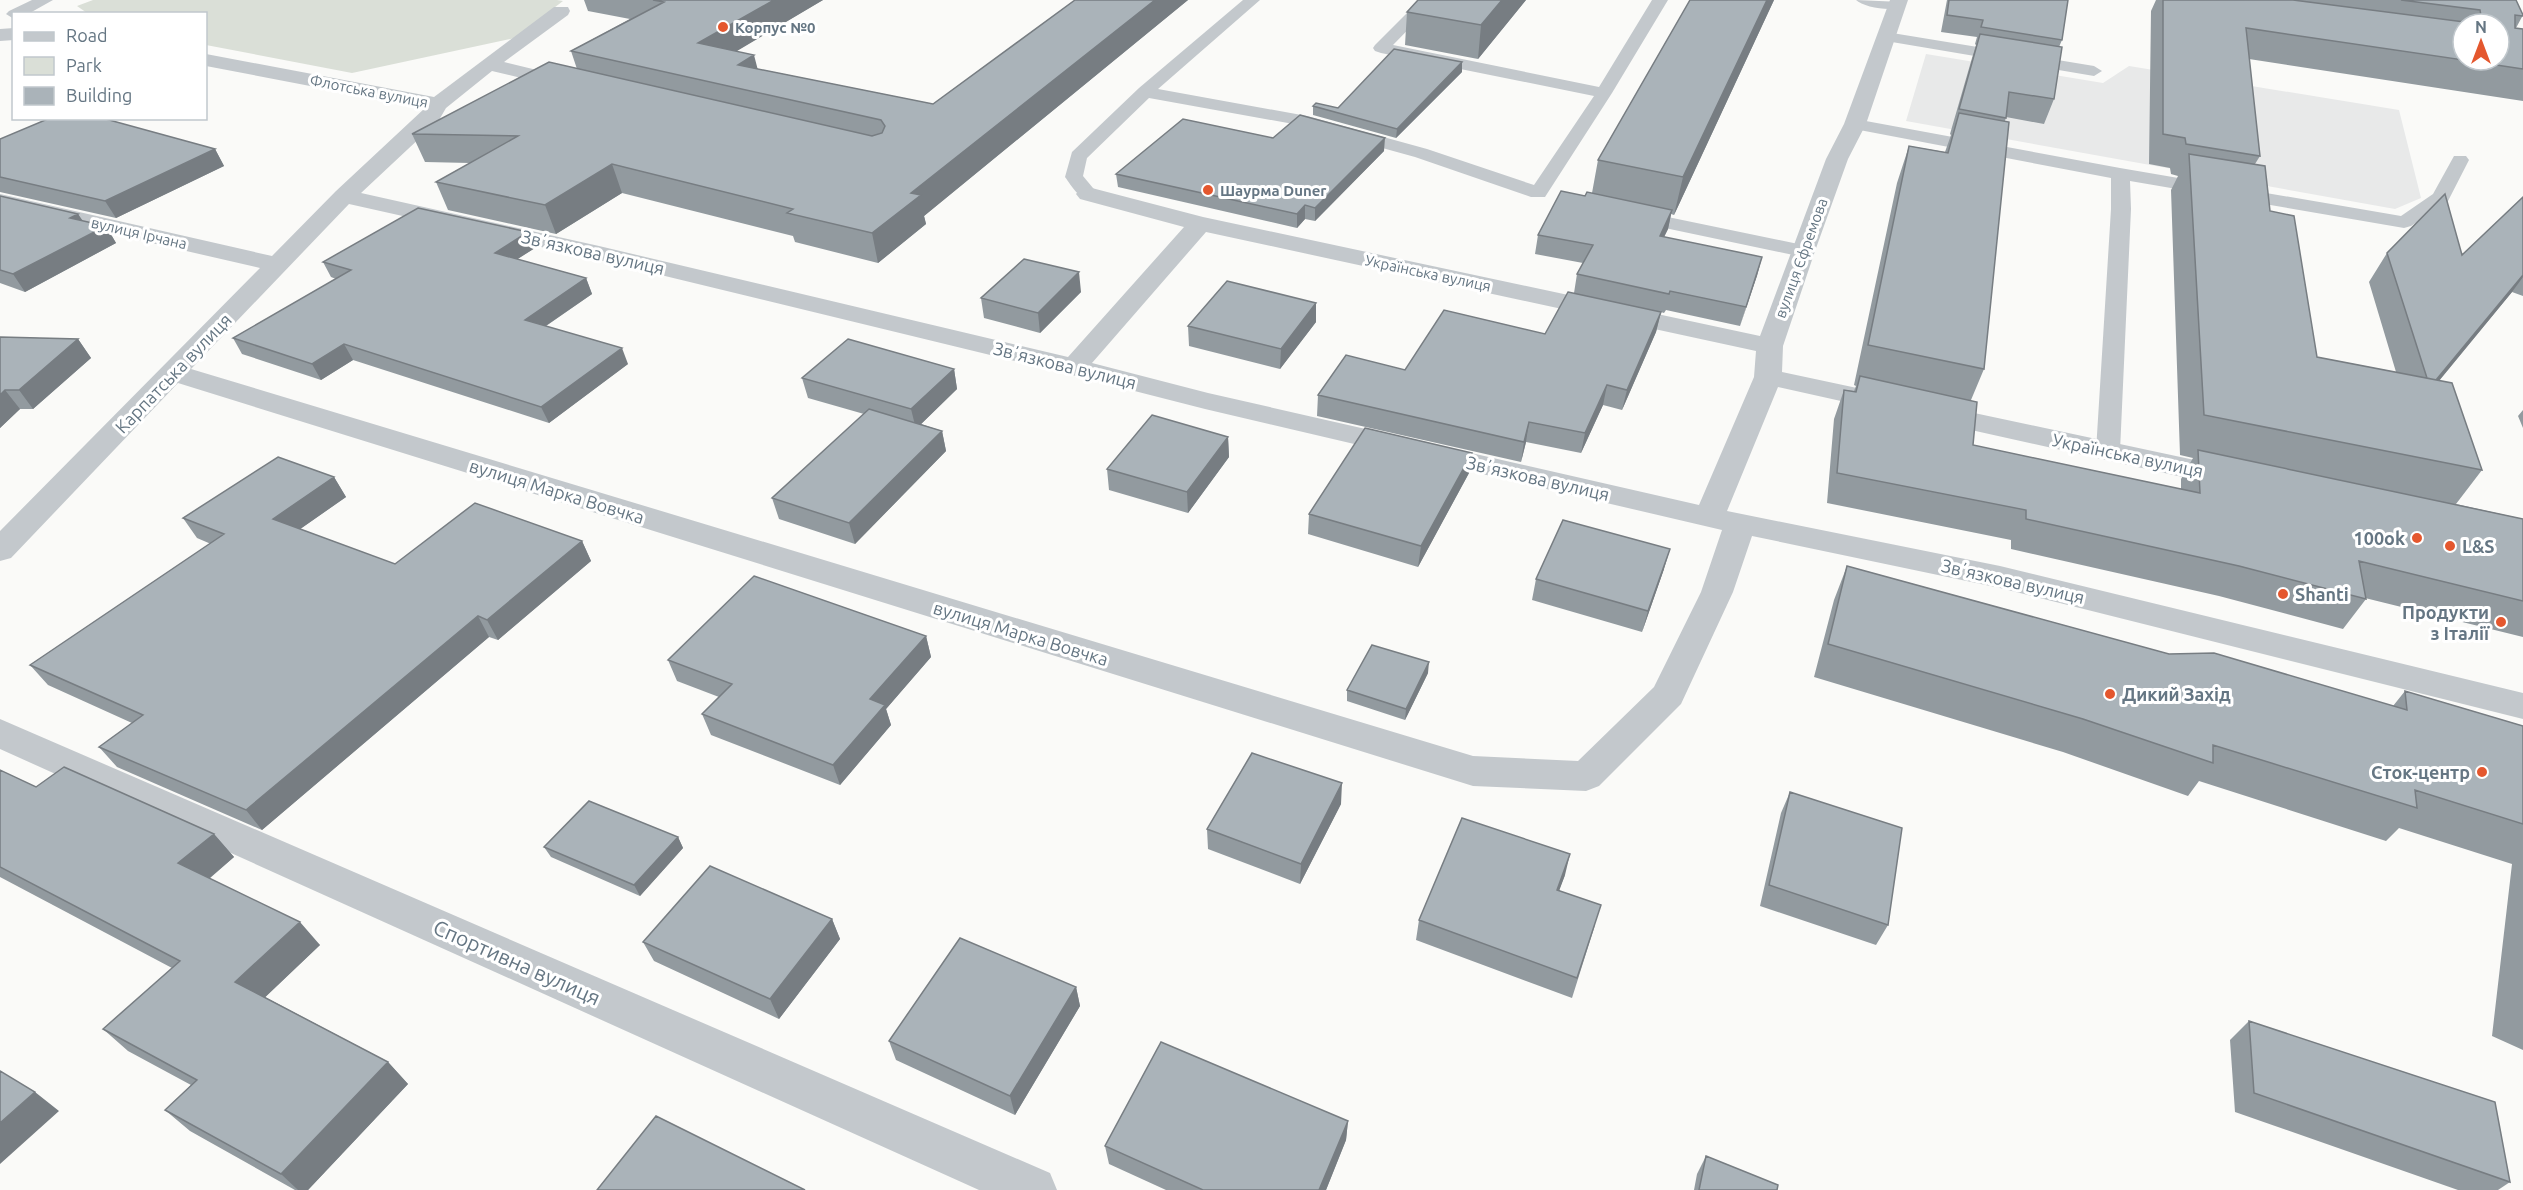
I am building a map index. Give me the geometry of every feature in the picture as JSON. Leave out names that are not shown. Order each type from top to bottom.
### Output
[{"type":"street","name":"вулиця Єфремова","points":[[1724,521],[1768,377],[1770,345],[1837,159],[1855,124],[1898,2]]},
{"type":"street","points":[[438,104],[561,11]]},
{"type":"street","name":"Флотська вулиця","points":[[207,60],[438,104],[431,115],[344,196]]},
{"type":"street","points":[[488,64],[591,88]]},
{"type":"street","name":"Українська вулиця","points":[[1088,194],[1200,224],[1770,345]]},
{"type":"street","name":"Карпатська вулиця","points":[[0,550],[344,196]]},
{"type":"street","name":"Звʼязкова вулиця","points":[[344,196],[599,253],[1074,367],[1205,401],[1724,521],[2000,577],[2523,706]]},
{"type":"street","name":"вулиця Ірчана","points":[[0,201],[278,265]]},
{"type":"street","points":[[1074,367],[1200,224]]},
{"type":"street","name":"вулиця Марка Вовчка","points":[[174,373],[1473,771],[1586,776],[1668,695],[1717,592],[1724,521]]},
{"type":"street","name":"Українська вулиця","points":[[1768,377],[2258,484]]},
{"type":"street","name":"Спортивна вулиця","points":[[0,733],[1034,1190]]},
{"type":"lane","points":[[18,12],[45,0]]},
{"type":"lane","points":[[1088,194],[1074,177],[1078,156],[1145,92],[1251,0]]},
{"type":"lane","points":[[1429,0],[1381,48],[1604,93]]},
{"type":"lane","points":[[1538,193],[1604,93],[1660,0]]},
{"type":"lane","points":[[1864,0],[1898,2]]},
{"type":"lane","points":[[1886,37],[2094,71]]},
{"type":"lane","points":[[1145,92],[1301,120],[1421,153],[1559,198]]},
{"type":"lane","points":[[1855,124],[2120,174],[2404,222],[2442,197],[2460,160]]},
{"type":"lane","points":[[2108,451],[2121,210],[2120,174]]},
{"type":"lane","points":[[1612,211],[1803,252]]},
{"type":"shaded area","points":[[1926,54],[2103,83],[2129,66],[2399,110],[2421,198],[2395,209],[1906,121]]},
{"type":"green space","points":[[93,0],[563,1],[515,38],[352,73],[207,45],[207,12],[86,12],[77,6]]},
{"type":"building","points":[[653,0],[774,0],[698,43],[754,55],[738,65],[933,104],[1075,0],[1155,0],[911,193],[921,195],[872,233],[787,213],[793,209],[612,164],[545,205],[436,182],[518,136],[412,134],[549,62],[872,136],[882,133],[885,126],[881,120],[571,51],[664,2]]},
{"type":"building","points":[[1418,0],[1502,0],[1481,25],[1407,12]]},
{"type":"building","points":[[1690,0],[1767,0],[1683,177],[1598,160]]},
{"type":"building","points":[[1949,0],[2068,0],[2062,40],[1981,27],[1983,20],[1947,15]]},
{"type":"building","points":[[2163,0],[2293,0],[2451,20],[2451,58],[2246,28],[2260,156],[2186,144],[2185,138],[2163,134]]},
{"type":"building","points":[[2401,0],[2516,0],[2523,15],[2515,15],[2515,28],[2523,29],[2523,69],[2511,67],[2511,12],[2480,12],[2480,10]]},
{"type":"building","points":[[1980,34],[2062,47],[2054,99],[2009,92],[2006,118],[1959,109]]},
{"type":"building","points":[[1394,49],[1462,62],[1397,129],[1313,106],[1316,103],[1338,108]]},
{"type":"building","points":[[1959,113],[2009,122],[1984,369],[1868,345],[1909,146],[1948,153]]},
{"type":"building","points":[[1300,115],[1385,138],[1315,208],[1305,205],[1297,214],[1116,174],[1183,119],[1273,138]]},
{"type":"building","points":[[45,120],[109,120],[215,149],[105,201],[0,177],[0,139]]},
{"type":"building","points":[[2189,154],[2265,166],[2270,211],[2294,216],[2317,357],[2452,383],[2482,470],[2204,415]]},
{"type":"building","points":[[1561,191],[1585,196],[1587,192],[1672,210],[1660,236],[1762,257],[1746,307],[1670,291],[1669,294],[1577,274],[1593,245],[1538,235]]},
{"type":"building","points":[[2445,194],[2462,255],[2523,197],[2523,275],[2436,380],[2427,378],[2387,253]]},
{"type":"building","points":[[0,196],[78,214],[70,218],[106,226],[13,274],[0,270]]},
{"type":"building","points":[[418,208],[528,232],[495,253],[586,278],[525,320],[622,348],[541,407],[344,344],[312,364],[233,338],[351,270],[323,262]]},
{"type":"building","points":[[1024,259],[1079,272],[1038,313],[981,298]]},
{"type":"building","points":[[1227,281],[1316,303],[1281,349],[1188,326]]},
{"type":"building","points":[[1568,292],[1661,312],[1627,390],[1607,385],[1585,433],[1529,422],[1524,442],[1318,395],[1346,355],[1405,370],[1444,310],[1545,334]]},
{"type":"building","points":[[0,337],[78,339],[19,390],[5,390],[0,395]]},
{"type":"building","points":[[848,339],[954,369],[911,409],[802,378]]},
{"type":"building","points":[[1860,376],[1977,402],[1973,445],[2200,493],[2198,450],[2523,519],[2523,601],[2359,561],[2366,599],[2239,566],[2026,519],[2026,510],[1837,473],[1844,390],[1856,392]]},
{"type":"building","points":[[869,409],[942,431],[849,523],[772,498]]},
{"type":"building","points":[[1152,415],[1228,437],[1187,492],[1107,469]]},
{"type":"building","points":[[1365,428],[1472,453],[1421,546],[1309,514]]},
{"type":"building","points":[[278,457],[334,477],[273,519],[395,564],[475,503],[582,541],[487,620],[478,616],[246,810],[99,747],[143,715],[30,665],[224,534],[183,518]]},
{"type":"building","points":[[1563,520],[1670,549],[1648,611],[1536,579]]},
{"type":"building","points":[[1847,566],[2169,654],[2214,653],[2407,710],[2405,691],[2523,726],[2523,824],[2415,790],[2417,808],[2213,745],[2213,763],[2083,719],[1828,644]]},
{"type":"building","points":[[754,576],[926,636],[870,699],[885,705],[833,765],[702,714],[732,684],[668,660]]},
{"type":"building","points":[[1372,645],[1429,662],[1406,709],[1347,690]]},
{"type":"building","points":[[1252,753],[1342,783],[1301,864],[1207,829]]},
{"type":"building","points":[[64,767],[214,834],[178,863],[300,922],[235,982],[388,1062],[281,1174],[165,1110],[197,1080],[103,1029],[180,961],[0,867],[0,770],[36,787]]},
{"type":"building","points":[[1790,792],[1902,828],[1888,925],[1769,885]]},
{"type":"building","points":[[589,801],[678,837],[634,885],[544,847]]},
{"type":"building","points":[[1462,818],[1570,854],[1557,890],[1601,905],[1577,978],[1419,920]]},
{"type":"building","points":[[710,866],[832,919],[770,999],[643,942]]},
{"type":"building","points":[[960,938],[1076,987],[1010,1096],[889,1041]]},
{"type":"building","points":[[2249,1021],[2495,1102],[2510,1182],[2254,1093]]},
{"type":"building","points":[[1161,1042],[1348,1121],[1319,1190],[1203,1190],[1105,1146]]},
{"type":"building","points":[[0,1071],[35,1092],[0,1123]]},
{"type":"building","points":[[656,1116],[805,1190],[597,1190]]},
{"type":"building","points":[[1706,1156],[1778,1185],[1777,1190],[1699,1190]]},
{"type":"place","name":"Корпус №0","points":[[723,27]]},
{"type":"place","name":"Шаурма Duner","points":[[1208,190]]},
{"type":"place","name":"100ok","points":[[2417,538]]},
{"type":"place","name":"L&S","points":[[2450,546]]},
{"type":"place","name":"Shanti","points":[[2283,594]]},
{"type":"place","name":"Продукти з Італії","points":[[2501,622]]},
{"type":"place","name":"Дикий Захід","points":[[2110,694]]},
{"type":"place","name":"Сток-центр","points":[[2482,772]]}]
